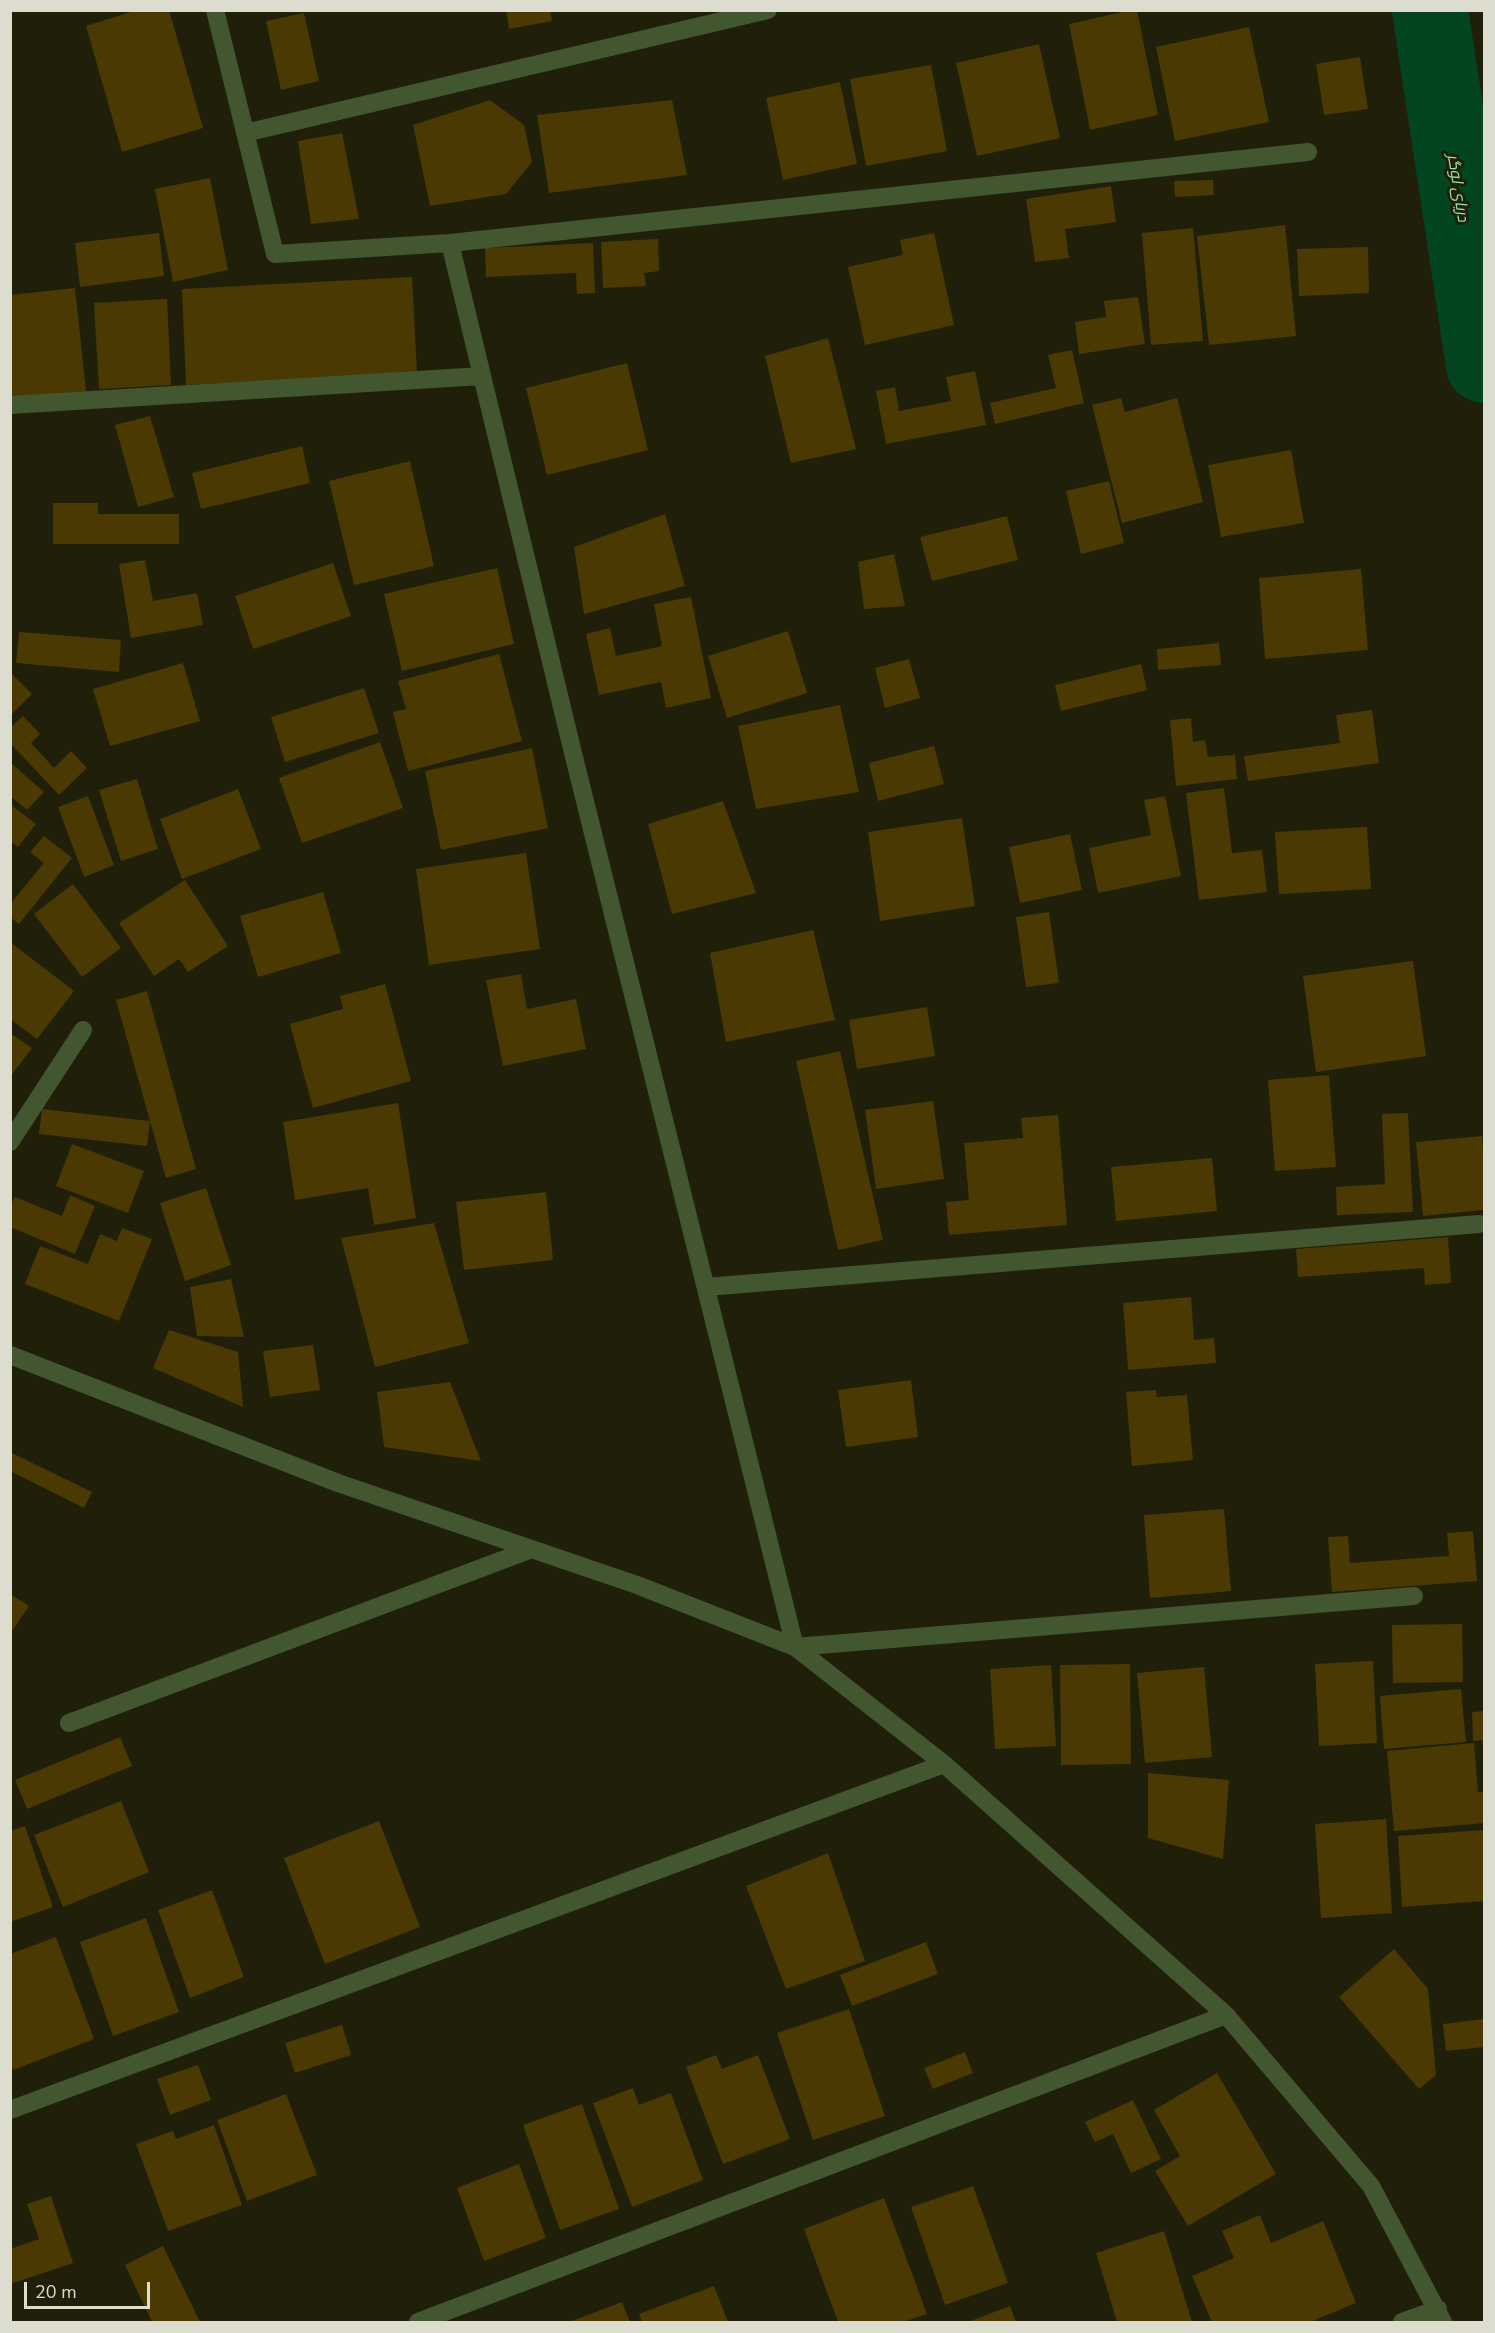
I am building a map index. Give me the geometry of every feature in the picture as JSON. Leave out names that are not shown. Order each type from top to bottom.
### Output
[{"type":"street","points":[[216,10],[275,254],[450,243],[1308,152]]},
{"type":"street","points":[[245,133],[768,10]]},
{"type":"street","points":[[450,243],[795,1647]]},
{"type":"street","points":[[10,405],[482,376]]},
{"type":"street","points":[[10,1142],[83,1030]]},
{"type":"street","points":[[706,1287],[1479,1224]]},
{"type":"street","points":[[10,1355],[338,1483],[637,1585],[795,1647],[944,1764],[1226,2015],[1371,2186],[1440,2316],[1402,2322]]},
{"type":"street","points":[[69,1723],[529,1550]]},
{"type":"street","points":[[795,1647],[1414,1596]]},
{"type":"street","points":[[10,2110],[944,1764]]},
{"type":"street","points":[[418,2322],[1226,2015]]},
{"type":"building","points":[[137,10],[169,10],[203,128],[122,152],[86,26]]},
{"type":"building","points":[[506,10],[550,10],[552,21],[509,29]]},
{"type":"building","points":[[1137,10],[1158,115],[1090,130],[1069,24]]},
{"type":"building","points":[[304,13],[319,81],[281,90],[266,21]]},
{"type":"building","points":[[1249,27],[1269,122],[1175,141],[1156,47]]},
{"type":"building","points":[[1039,44],[1060,138],[977,156],[956,63]]},
{"type":"building","points":[[1360,57],[1368,109],[1324,115],[1316,64]]},
{"type":"building","points":[[931,65],[947,151],[866,166],[850,79]]},
{"type":"building","points":[[840,82],[857,164],[783,180],[766,98]]},
{"type":"building","points":[[490,100],[524,125],[532,162],[506,194],[430,206],[413,125]]},
{"type":"building","points":[[672,100],[687,175],[549,193],[537,115]]},
{"type":"building","points":[[342,133],[359,219],[311,224],[298,141]]},
{"type":"building","points":[[210,178],[228,270],[173,282],[155,189]]},
{"type":"building","points":[[1213,180],[1214,195],[1175,197],[1174,181]]},
{"type":"building","points":[[1111,186],[1116,222],[1065,229],[1069,258],[1035,262],[1026,199]]},
{"type":"building","points":[[1285,225],[1296,336],[1209,345],[1197,236]]},
{"type":"building","points":[[1193,228],[1203,341],[1151,345],[1142,233]]},
{"type":"building","points":[[159,233],[164,276],[80,287],[75,243]]},
{"type":"building","points":[[934,233],[954,325],[865,345],[848,267],[903,255],[900,240]]},
{"type":"building","points":[[658,239],[659,271],[644,273],[646,286],[603,288],[601,242]]},
{"type":"building","points":[[593,243],[595,293],[577,294],[576,273],[486,277],[485,248]]},
{"type":"building","points":[[1368,247],[1369,293],[1299,296],[1297,249]]},
{"type":"building","points":[[412,277],[417,373],[186,385],[182,289]]},
{"type":"building","points":[[75,288],[86,391],[10,400],[10,295]]},
{"type":"building","points":[[1138,297],[1145,344],[1079,354],[1075,322],[1106,317],[1104,301]]},
{"type":"building","points":[[167,299],[171,385],[99,389],[94,303]]},
{"type":"building","points":[[828,338],[856,449],[791,463],[765,356]]},
{"type":"building","points":[[1072,350],[1084,403],[995,424],[990,403],[1056,388],[1048,355]]},
{"type":"building","points":[[627,363],[648,450],[547,475],[526,388]]},
{"type":"building","points":[[975,371],[986,425],[886,444],[876,391],[895,387],[899,411],[951,401],[946,377]]},
{"type":"building","points":[[1121,398],[1125,412],[1177,398],[1203,502],[1122,523],[1092,405]]},
{"type":"building","points":[[150,416],[174,497],[138,507],[115,425]]},
{"type":"building","points":[[302,446],[310,483],[201,509],[192,473]]},
{"type":"building","points":[[1291,450],[1304,523],[1221,537],[1208,465]]},
{"type":"building","points":[[410,461],[434,566],[354,585],[329,481]]},
{"type":"building","points":[[1109,481],[1124,543],[1081,554],[1066,491]]},
{"type":"building","points":[[53,503],[98,503],[98,514],[179,514],[179,544],[53,544]]},
{"type":"building","points":[[665,514],[685,586],[584,614],[574,547]]},
{"type":"building","points":[[1007,516],[1018,560],[932,581],[920,537]]},
{"type":"building","points":[[894,554],[905,606],[864,609],[858,562]]},
{"type":"building","points":[[145,560],[153,601],[197,593],[203,625],[131,638],[119,564]]},
{"type":"building","points":[[333,563],[351,616],[253,649],[235,596]]},
{"type":"building","points":[[497,568],[514,644],[402,671],[384,594]]},
{"type":"building","points":[[1361,569],[1368,650],[1265,659],[1259,578]]},
{"type":"building","points":[[691,597],[711,698],[666,708],[661,682],[599,695],[586,634],[610,628],[616,656],[662,646],[654,604]]},
{"type":"building","points":[[788,631],[807,693],[727,718],[708,656]]},
{"type":"building","points":[[19,632],[121,640],[119,672],[16,663]]},
{"type":"building","points":[[1219,643],[1221,665],[1158,670],[1157,649]]},
{"type":"building","points":[[499,654],[522,741],[408,771],[393,712],[406,709],[398,681]]},
{"type":"building","points":[[909,659],[920,698],[885,708],[875,668]]},
{"type":"building","points":[[183,663],[200,721],[110,746],[93,689]]},
{"type":"building","points":[[1141,664],[1147,690],[1061,711],[1055,685]]},
{"type":"building","points":[[10,672],[32,694],[10,716]]},
{"type":"building","points":[[364,688],[379,733],[285,762],[271,717]]},
{"type":"building","points":[[840,705],[859,792],[756,809],[738,726]]},
{"type":"building","points":[[1372,710],[1379,763],[1248,781],[1244,756],[1340,743],[1336,715]]},
{"type":"building","points":[[23,716],[40,734],[31,743],[54,768],[71,751],[87,768],[59,795],[10,743],[10,728]]},
{"type":"building","points":[[1191,718],[1193,742],[1205,740],[1208,757],[1235,755],[1237,779],[1176,786],[1170,720]]},
{"type":"building","points":[[380,742],[403,808],[302,843],[279,778]]},
{"type":"building","points":[[934,746],[944,784],[878,801],[869,763]]},
{"type":"building","points":[[532,748],[548,828],[441,850],[425,771]]},
{"type":"building","points":[[10,762],[44,792],[27,810],[10,796]]},
{"type":"building","points":[[137,779],[158,849],[121,861],[99,790]]},
{"type":"building","points":[[1224,788],[1232,853],[1262,850],[1267,892],[1199,900],[1186,793]]},
{"type":"building","points":[[238,789],[261,849],[182,879],[160,819]]},
{"type":"building","points":[[88,796],[114,865],[84,877],[58,807]]},
{"type":"building","points":[[1165,796],[1181,876],[1098,893],[1089,848],[1151,835],[1144,800]]},
{"type":"building","points":[[723,801],[756,893],[672,914],[648,824]]},
{"type":"building","points":[[10,804],[36,824],[18,847],[10,841]]},
{"type":"building","points":[[962,818],[975,906],[880,921],[868,832]]},
{"type":"building","points":[[1367,827],[1371,889],[1279,894],[1275,832]]},
{"type":"building","points":[[1070,834],[1082,890],[1020,903],[1009,847]]},
{"type":"building","points":[[44,836],[72,858],[19,924],[10,917],[10,904],[44,863],[30,852]]},
{"type":"building","points":[[526,853],[540,949],[429,965],[416,869]]},
{"type":"building","points":[[185,880],[228,946],[188,972],[179,959],[154,976],[119,923]]},
{"type":"building","points":[[73,884],[121,948],[82,977],[34,914]]},
{"type":"building","points":[[323,892],[341,953],[258,977],[240,916]]},
{"type":"building","points":[[1049,912],[1059,983],[1026,987],[1016,917]]},
{"type":"building","points":[[813,930],[835,1020],[726,1042],[710,953]]},
{"type":"building","points":[[10,942],[74,991],[37,1039],[10,1019]]},
{"type":"building","points":[[1413,961],[1426,1056],[1316,1072],[1303,976]]},
{"type":"building","points":[[521,974],[527,1009],[576,999],[586,1049],[503,1066],[486,980]]},
{"type":"building","points":[[385,984],[411,1081],[313,1108],[290,1024],[343,1009],[340,996]]},
{"type":"building","points":[[147,991],[196,1169],[166,1178],[116,1000]]},
{"type":"building","points":[[927,1007],[935,1056],[857,1069],[849,1020]]},
{"type":"building","points":[[10,1033],[32,1048],[10,1077]]},
{"type":"building","points":[[840,1051],[883,1240],[838,1250],[796,1061]]},
{"type":"building","points":[[1329,1075],[1336,1167],[1275,1171],[1268,1080]]},
{"type":"building","points":[[933,1101],[944,1179],[876,1189],[865,1110]]},
{"type":"building","points":[[398,1103],[416,1218],[374,1225],[368,1188],[295,1200],[283,1122]]},
{"type":"building","points":[[42,1109],[150,1121],[147,1146],[39,1134]]},
{"type":"building","points":[[1408,1113],[1413,1212],[1337,1215],[1336,1187],[1385,1184],[1382,1114]]},
{"type":"building","points":[[1058,1115],[1067,1225],[949,1235],[946,1202],[969,1200],[964,1143],[1023,1138],[1021,1118]]},
{"type":"building","points":[[1482,1136],[1484,1210],[1423,1216],[1416,1142]]},
{"type":"building","points":[[72,1144],[144,1171],[128,1213],[56,1186]]},
{"type":"building","points":[[1212,1158],[1217,1211],[1116,1221],[1111,1167]]},
{"type":"building","points":[[206,1188],[231,1265],[185,1281],[160,1203]]},
{"type":"building","points":[[546,1192],[553,1260],[464,1270],[456,1202]]},
{"type":"building","points":[[70,1195],[95,1206],[75,1254],[10,1227],[10,1207],[15,1197],[62,1216]]},
{"type":"building","points":[[434,1223],[469,1343],[375,1367],[341,1238]]},
{"type":"building","points":[[122,1228],[152,1239],[119,1321],[25,1284],[40,1246],[88,1264],[100,1234],[117,1241]]},
{"type":"building","points":[[1448,1237],[1451,1283],[1425,1285],[1424,1268],[1298,1277],[1296,1249]]},
{"type":"building","points":[[231,1279],[244,1337],[197,1336],[190,1287]]},
{"type":"building","points":[[1191,1297],[1194,1340],[1214,1338],[1216,1363],[1128,1370],[1123,1303]]},
{"type":"building","points":[[169,1330],[238,1352],[243,1407],[153,1368]]},
{"type":"building","points":[[313,1345],[320,1390],[270,1397],[263,1351]]},
{"type":"building","points":[[911,1380],[918,1437],[846,1447],[838,1390]]},
{"type":"building","points":[[450,1382],[481,1461],[384,1447],[377,1392]]},
{"type":"building","points":[[1156,1390],[1157,1397],[1187,1395],[1193,1460],[1132,1466],[1126,1392]]},
{"type":"building","points":[[10,1452],[92,1492],[84,1508],[10,1471]]},
{"type":"building","points":[[1224,1509],[1231,1591],[1150,1598],[1144,1515]]},
{"type":"building","points":[[1473,1531],[1477,1581],[1332,1592],[1328,1537],[1348,1536],[1350,1563],[1449,1556],[1447,1533]]},
{"type":"building","points":[[10,1594],[29,1606],[10,1634]]},
{"type":"building","points":[[1462,1624],[1463,1682],[1393,1683],[1392,1625]]},
{"type":"building","points":[[1373,1661],[1377,1743],[1319,1746],[1315,1664]]},
{"type":"building","points":[[1130,1664],[1131,1764],[1061,1765],[1060,1665]]},
{"type":"building","points":[[1051,1665],[1056,1746],[995,1749],[990,1669]]},
{"type":"building","points":[[1204,1667],[1212,1757],[1145,1763],[1137,1673]]},
{"type":"building","points":[[1461,1689],[1466,1742],[1384,1749],[1380,1696]]},
{"type":"building","points":[[1484,1711],[1484,1740],[1473,1741],[1472,1712]]},
{"type":"building","points":[[120,1737],[132,1766],[27,1809],[15,1780]]},
{"type":"building","points":[[1474,1743],[1478,1792],[1484,1792],[1484,1823],[1394,1831],[1387,1751]]},
{"type":"building","points":[[1148,1773],[1229,1780],[1223,1859],[1148,1838]]},
{"type":"building","points":[[121,1801],[149,1872],[63,1907],[34,1835]]},
{"type":"building","points":[[1386,1819],[1392,1913],[1321,1918],[1315,1824]]},
{"type":"building","points":[[379,1821],[420,1927],[325,1964],[284,1858]]},
{"type":"building","points":[[25,1826],[53,1907],[10,1922],[10,1831]]},
{"type":"building","points":[[1484,1830],[1484,1901],[1402,1907],[1398,1836]]},
{"type":"building","points":[[828,1853],[865,1961],[786,1989],[746,1886]]},
{"type":"building","points":[[212,1890],[244,1977],[190,1998],[158,1910]]},
{"type":"building","points":[[146,1918],[179,2012],[113,2036],[80,1942]]},
{"type":"building","points":[[56,1937],[94,2039],[13,2070],[10,2063],[10,1954]]},
{"type":"building","points":[[926,1942],[938,1974],[852,2006],[840,1975]]},
{"type":"building","points":[[1394,1949],[1428,1989],[1436,2075],[1419,2089],[1339,1997]]},
{"type":"building","points":[[849,2009],[885,2116],[813,2140],[777,2033]]},
{"type":"building","points":[[1484,2019],[1484,2047],[1446,2051],[1443,2024]]},
{"type":"building","points":[[342,2025],[351,2055],[295,2073],[285,2043]]},
{"type":"building","points":[[965,2052],[973,2073],[933,2089],[924,2068]]},
{"type":"building","points":[[716,2055],[722,2069],[758,2055],[790,2139],[723,2164],[686,2067]]},
{"type":"building","points":[[198,2065],[211,2100],[170,2115],[157,2079]]},
{"type":"building","points":[[1217,2073],[1276,2174],[1188,2226],[1155,2171],[1180,2156],[1154,2110]]},
{"type":"building","points":[[633,2088],[639,2105],[671,2093],[703,2180],[632,2207],[593,2103]]},
{"type":"building","points":[[286,2094],[317,2175],[247,2201],[217,2120]]},
{"type":"building","points":[[1133,2100],[1161,2159],[1131,2173],[1113,2134],[1095,2142],[1085,2122]]},
{"type":"building","points":[[582,2104],[619,2209],[560,2230],[523,2125]]},
{"type":"building","points":[[214,2125],[242,2205],[168,2231],[136,2144],[173,2131],[176,2139]]},
{"type":"building","points":[[519,2164],[546,2238],[484,2261],[457,2188]]},
{"type":"building","points":[[973,2186],[1008,2283],[945,2305],[911,2207]]},
{"type":"building","points":[[51,2196],[73,2263],[10,2284],[10,2249],[39,2239],[27,2204]]},
{"type":"building","points":[[884,2198],[927,2314],[903,2322],[838,2322],[804,2229]]},
{"type":"building","points":[[1260,2215],[1271,2243],[1323,2221],[1356,2303],[1310,2322],[1212,2322],[1192,2276],[1234,2258],[1222,2231]]},
{"type":"building","points":[[1164,2231],[1192,2322],[1117,2322],[1096,2253]]},
{"type":"building","points":[[163,2246],[200,2322],[152,2322],[125,2265]]},
{"type":"building","points":[[714,2286],[728,2322],[642,2322],[639,2314]]},
{"type":"building","points":[[622,2302],[630,2322],[569,2322]]},
{"type":"building","points":[[1010,2306],[1016,2322],[968,2322]]},
{"type":"waterway","name":"دریای لوگر","points":[[1430,10],[1484,365]]}]
